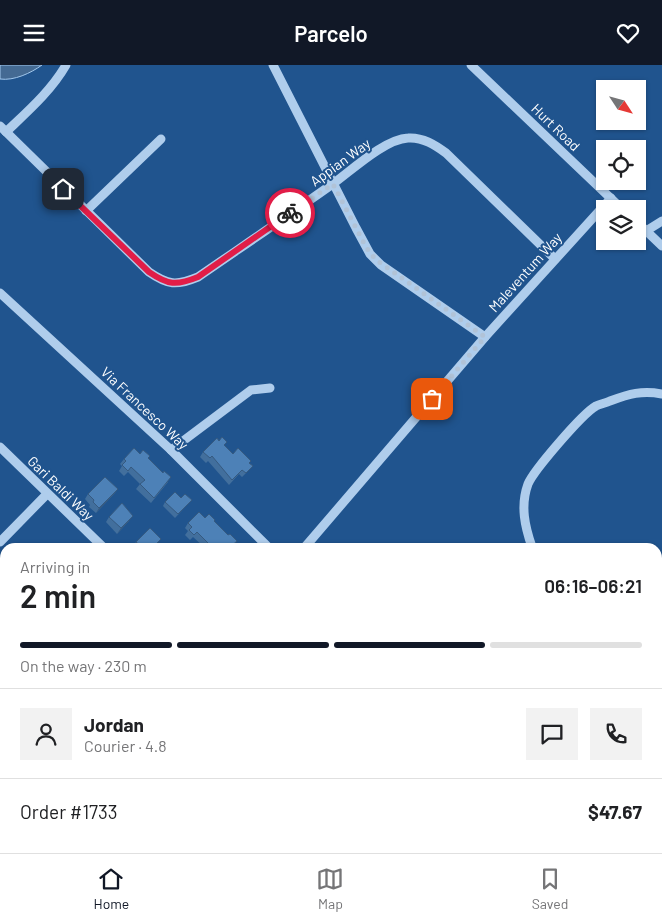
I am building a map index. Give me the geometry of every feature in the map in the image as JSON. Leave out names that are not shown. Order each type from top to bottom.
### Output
[{"type":"street","points":[[3,129],[47,91],[66,65]]},
{"type":"street","name":"Hurt Road","points":[[471,65],[611,198]]},
{"type":"street","points":[[278,67],[333,184],[366,247],[375,259],[485,337]]},
{"type":"street","name":"Appian Way","points":[[3,129],[149,272],[165,282],[181,283],[198,277],[333,184],[376,151],[407,137],[424,140],[446,153],[555,259]]},
{"type":"street","points":[[86,211],[161,139]]},
{"type":"street","name":"Maleventum Way","points":[[308,543],[485,337],[611,198]]},
{"type":"street","points":[[662,221],[646,231],[662,246]]},
{"type":"street","name":"Via Francesco Way","points":[[0,293],[171,450],[264,543]]},
{"type":"street","points":[[171,450],[251,390],[270,388]]},
{"type":"street","points":[[531,543],[524,519],[524,503],[528,484],[556,447],[595,406],[628,394],[646,392],[662,394]]},
{"type":"street","name":"Gari Baldi Way","points":[[0,447],[99,543]]},
{"type":"street","points":[[0,543],[47,494]]},
{"type":"water","points":[[0,65],[42,65],[22,76],[0,79]]},
{"type":"building","points":[[222,437],[227,442],[224,445],[233,454],[238,448],[251,461],[249,463],[253,466],[246,473],[242,470],[232,480],[212,456],[210,458],[203,452],[217,438],[219,441]]},
{"type":"building","points":[[134,448],[140,454],[143,450],[163,473],[164,471],[171,477],[154,498],[140,484],[145,480],[131,467],[128,471],[122,465],[126,461],[124,459]]},
{"type":"building","points":[[105,477],[118,489],[99,508],[88,494]]},
{"type":"building","points":[[175,492],[181,498],[185,494],[192,500],[178,514],[165,502]]},
{"type":"building","points":[[122,503],[133,516],[121,528],[109,517]]},
{"type":"building","points":[[199,512],[205,518],[209,514],[228,535],[230,534],[237,541],[235,543],[208,543],[197,532],[194,535],[189,530],[192,527],[188,523]]},
{"type":"building","points":[[150,528],[161,539],[157,543],[136,542]]},
{"type":"way so far","points":[[290,213],[333,184],[370,254],[381,265],[485,337],[432,399]]},
{"type":"route","points":[[63,189],[149,272],[165,282],[173,284],[190,281],[198,277],[290,213]]}]
